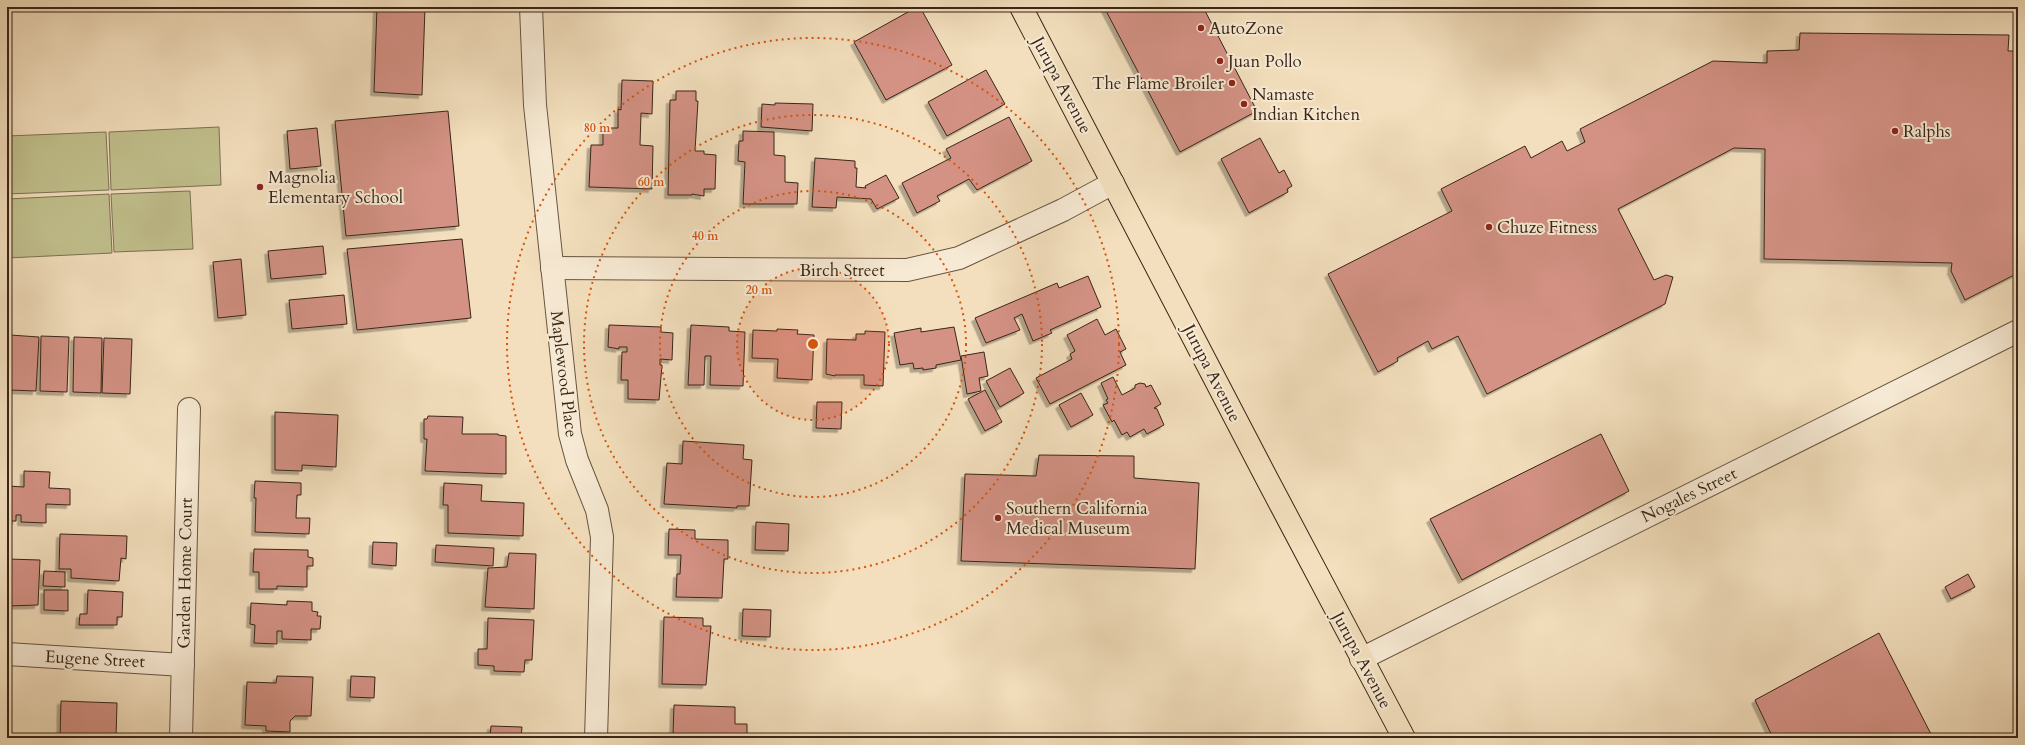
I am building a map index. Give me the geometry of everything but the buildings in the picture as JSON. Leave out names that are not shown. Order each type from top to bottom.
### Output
[{"type":"main road","name":"Jurupa Avenue","points":[[1021,7],[1361,659],[1404,738]]},
{"type":"street","name":"Maplewood Place","points":[[531,7],[535,105],[570,434],[577,460],[597,510],[602,537],[596,738]]},
{"type":"street","name":"Birch Street","points":[[552,268],[907,270],[959,258],[1063,210],[1113,183]]},
{"type":"street","name":"Nogales Street","points":[[1361,659],[2018,331]]},
{"type":"street","name":"Garden Home Court","points":[[181,738],[189,409]]},
{"type":"street","name":"Eugene Street","points":[[7,654],[183,664]]},
{"type":"shaded area","points":[[219,127],[221,185],[111,190],[109,132]]},
{"type":"shaded area","points":[[106,132],[109,190],[7,194],[7,136]]},
{"type":"shaded area","points":[[190,191],[193,249],[114,252],[111,194]]},
{"type":"shaded area","points":[[109,194],[112,253],[7,258],[7,199]]},
{"type":"place","name":"AutoZone","points":[[1201,28]]},
{"type":"place","name":"Juan Pollo","points":[[1220,61]]},
{"type":"place","name":"The Flame Broiler","points":[[1232,83]]},
{"type":"place","name":"Namaste Indian Kitchen","points":[[1244,104]]},
{"type":"place","name":"Ralphs","points":[[1895,131]]},
{"type":"place","name":"Magnolia Elementary School","points":[[260,187]]},
{"type":"place","name":"Chuze Fitness","points":[[1489,227]]},
{"type":"place","name":"Southern California Medical Museum","points":[[998,518]]}]
